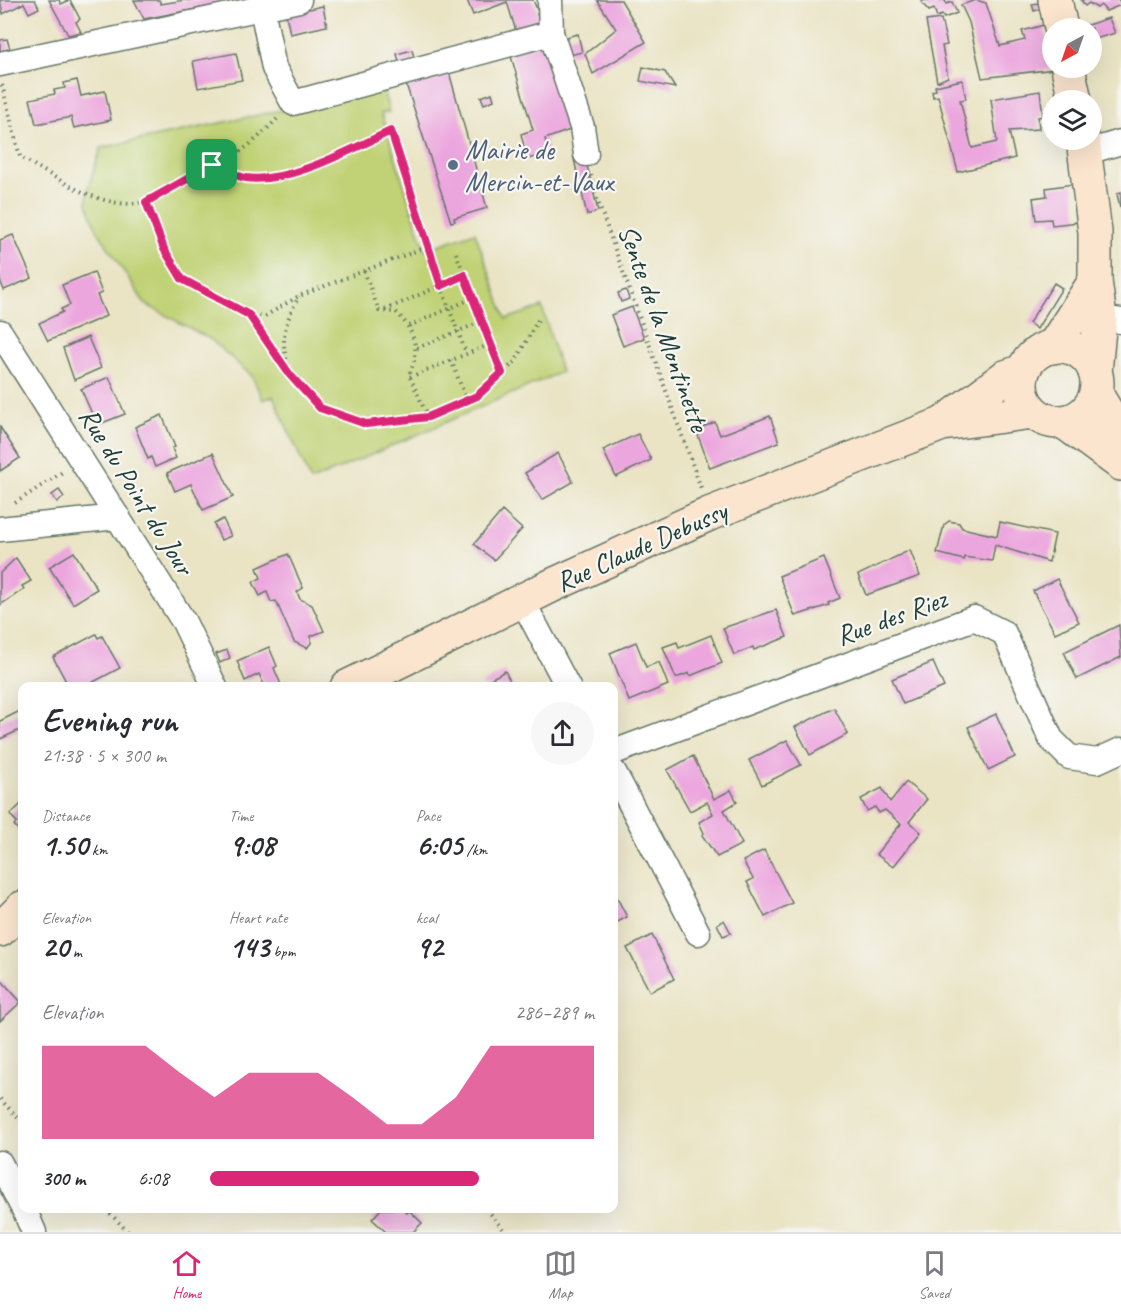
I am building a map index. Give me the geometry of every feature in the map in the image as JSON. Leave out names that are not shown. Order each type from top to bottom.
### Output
[{"type":"street","points":[[0,64],[299,0]]},
{"type":"street","points":[[550,0],[551,33],[582,127],[586,154]]},
{"type":"street","points":[[1055,0],[1059,18]]},
{"type":"street","points":[[262,8],[274,68],[293,102],[551,33]]},
{"type":"street","points":[[1102,144],[1121,142]]},
{"type":"street","points":[[1085,150],[1095,232],[1095,282],[1110,319],[1095,383],[1084,413],[1064,422],[1053,422],[1033,412],[1022,393],[1023,371],[1035,355],[1053,347],[1066,347],[1078,351],[1095,383],[1121,443]]},
{"type":"street","points":[[1053,347],[1095,282]]},
{"type":"street","name":"Rue du Point du Jour","points":[[0,332],[184,622],[213,682]]},
{"type":"street","points":[[942,424],[1005,377],[1023,371]]},
{"type":"street","points":[[942,424],[1033,412]]},
{"type":"street","points":[[1064,422],[1121,464]]},
{"type":"street","name":"Rue Claude Debussy","points":[[357,682],[522,600],[709,514],[942,424]]},
{"type":"street","points":[[0,529],[118,517]]},
{"type":"street","points":[[522,600],[565,682]]},
{"type":"street","name":"Rue des Riez","points":[[618,751],[974,618],[1004,633],[1051,739],[1069,757],[1097,761],[1121,750]]},
{"type":"street","points":[[618,780],[698,933]]},
{"type":"street","points":[[0,930],[18,912]]},
{"type":"street","points":[[0,1163],[18,1198]]},
{"type":"street","points":[[25,1213],[34,1232]]},
{"type":"path","points":[[0,76],[20,158],[93,196],[118,203],[146,202],[229,158],[260,136],[293,102]]},
{"type":"path","points":[[212,165],[245,178],[270,178],[297,171],[391,131],[426,247],[466,353]]},
{"type":"path","name":"Sente de la Montinette","points":[[586,154],[594,191],[709,514]]},
{"type":"path","points":[[146,202],[164,249],[182,279],[249,315],[265,316],[298,296],[426,247]]},
{"type":"path","points":[[456,253],[502,373]]},
{"type":"path","points":[[364,271],[379,311],[396,312],[409,326],[417,348],[410,377],[428,417]]},
{"type":"path","points":[[383,311],[464,275]]},
{"type":"path","points":[[290,375],[282,345],[286,322],[298,296]]},
{"type":"path","points":[[409,326],[473,298]]},
{"type":"path","points":[[249,315],[290,375],[320,408],[366,424],[428,417],[477,396],[515,362],[540,316]]},
{"type":"path","points":[[417,348],[483,321]]},
{"type":"path","points":[[410,377],[491,344]]},
{"type":"path","points":[[451,360],[467,401]]},
{"type":"path","points":[[9,507],[82,459]]},
{"type":"path","points":[[0,1099],[18,1118]]},
{"type":"path","points":[[110,1213],[128,1232]]},
{"type":"path","points":[[490,1213],[505,1232]]},
{"type":"green space","points":[[383,89],[389,112],[381,113],[425,250],[475,232],[506,319],[542,307],[561,372],[311,481],[273,396],[263,400],[252,376],[210,339],[145,304],[97,230],[87,203],[88,188],[101,148]]},
{"type":"building","points":[[0,0],[35,0],[39,8],[29,13],[24,3],[3,14]]},
{"type":"building","points":[[49,0],[59,0],[61,4],[70,0],[80,19],[76,22],[81,32],[68,35]]},
{"type":"building","points":[[134,0],[159,0],[161,4],[185,0],[237,1],[144,19]]},
{"type":"building","points":[[467,0],[533,0],[539,14],[537,14],[539,22],[543,24],[516,31],[507,2],[473,15]]},
{"type":"building","points":[[597,0],[621,0],[646,42],[593,74],[585,54],[616,29]]},
{"type":"building","points":[[945,0],[946,4],[952,2],[957,13],[944,18],[942,15],[937,17],[934,9],[929,11],[921,2]]},
{"type":"building","points":[[976,0],[986,3],[1000,46],[1025,40],[1022,31],[1042,26],[1042,70],[982,78],[969,22],[961,5]]},
{"type":"building","points":[[1081,0],[1119,0],[1121,5],[1106,11],[1101,5],[1097,8],[1089,3],[1085,6]]},
{"type":"building","points":[[1038,3],[1040,9],[1034,11],[1032,4]]},
{"type":"building","points":[[323,6],[327,26],[290,34],[286,14]]},
{"type":"building","points":[[1109,18],[1115,33],[1102,37],[1102,20]]},
{"type":"building","points":[[941,19],[947,45],[942,46],[948,77],[937,82],[926,21]]},
{"type":"building","points":[[578,34],[582,52],[570,55],[566,37]]},
{"type":"building","points":[[7,39],[10,49],[0,51],[0,40]]},
{"type":"building","points":[[545,42],[570,130],[545,139],[548,154],[527,159],[521,134],[533,130],[510,53]]},
{"type":"building","points":[[412,50],[415,61],[400,65],[397,54]]},
{"type":"building","points":[[236,53],[242,80],[198,88],[193,61]]},
{"type":"building","points":[[643,67],[665,72],[675,88],[640,81]]},
{"type":"building","name":"Mairie de Mercin-et-Vaux","points":[[449,72],[487,208],[454,218],[455,221],[451,222],[406,84]]},
{"type":"building","points":[[77,80],[81,96],[105,91],[111,120],[74,128],[71,117],[36,124],[30,99],[55,94],[54,90],[65,88],[64,83]]},
{"type":"building","points":[[962,80],[966,99],[960,100],[972,148],[997,142],[991,99],[1040,91],[1042,116],[1038,117],[1039,129],[1009,131],[1015,158],[958,172],[938,96],[933,97],[932,91],[936,90],[935,86]]},
{"type":"building","points":[[492,93],[494,100],[484,104],[481,97]]},
{"type":"building","points":[[584,153],[598,211],[587,215],[573,155]]},
{"type":"building","points":[[1073,184],[1078,222],[1052,225],[1051,219],[1036,220],[1033,198],[1047,196],[1046,188]]},
{"type":"building","points":[[1121,192],[1121,207],[1120,207],[1117,194]]},
{"type":"building","points":[[13,235],[32,278],[4,290],[0,280],[0,240]]},
{"type":"building","points":[[94,272],[102,293],[97,295],[106,316],[48,341],[39,323],[63,312],[61,309],[70,305],[62,285]]},
{"type":"building","points":[[1054,283],[1062,288],[1037,329],[1029,323]]},
{"type":"building","points":[[626,290],[629,299],[621,302],[618,293]]},
{"type":"building","points":[[632,307],[644,338],[623,346],[611,315]]},
{"type":"building","points":[[88,337],[101,368],[74,380],[63,348]]},
{"type":"building","points":[[109,377],[125,414],[97,425],[81,389]]},
{"type":"building","points":[[162,415],[175,447],[172,448],[176,458],[155,467],[151,457],[148,459],[135,427]]},
{"type":"building","points":[[770,416],[779,442],[710,468],[696,430],[715,422],[720,435]]},
{"type":"building","points":[[0,427],[20,458],[0,471]]},
{"type":"building","points":[[638,434],[651,460],[616,477],[603,450]]},
{"type":"building","points":[[213,453],[233,497],[203,510],[191,484],[175,491],[167,473]]},
{"type":"building","points":[[558,453],[573,482],[542,500],[525,473]]},
{"type":"building","points":[[59,490],[64,497],[57,502],[52,495]]},
{"type":"building","points":[[502,511],[522,529],[494,560],[474,544]]},
{"type":"building","points":[[223,519],[231,536],[221,540],[214,524]]},
{"type":"building","points":[[949,521],[959,523],[962,528],[997,536],[1000,522],[1055,534],[1049,562],[995,545],[992,561],[964,557],[964,560],[937,553],[944,525]]},
{"type":"building","points":[[910,550],[920,576],[866,595],[858,575]]},
{"type":"building","points":[[74,552],[97,589],[73,604],[49,567]]},
{"type":"building","points":[[288,554],[303,588],[297,592],[300,599],[312,605],[324,631],[311,636],[311,643],[307,648],[294,642],[276,601],[271,602],[267,592],[260,596],[253,582],[261,578],[257,568]]},
{"type":"building","points":[[16,558],[31,581],[22,586],[24,589],[0,605],[0,573]]},
{"type":"building","points":[[824,558],[840,598],[828,603],[829,605],[795,616],[779,576]]},
{"type":"building","points":[[1057,579],[1079,622],[1055,633],[1033,591]]},
{"type":"building","points":[[776,610],[787,637],[734,655],[723,628]]},
{"type":"building","points":[[1119,625],[1121,657],[1077,679],[1064,652]]},
{"type":"building","points":[[96,634],[98,638],[102,636],[120,668],[93,682],[66,682],[53,657]]},
{"type":"building","points":[[711,635],[722,663],[690,676],[689,673],[676,678],[663,647],[677,642],[679,648]]},
{"type":"building","points":[[636,642],[646,667],[659,662],[668,685],[629,701],[610,653]]},
{"type":"building","points":[[269,647],[277,666],[274,668],[280,682],[263,682],[259,674],[245,681],[237,661]]},
{"type":"building","points":[[227,650],[230,658],[220,663],[216,654]]},
{"type":"building","points":[[933,662],[944,687],[903,704],[892,679]]},
{"type":"building","points":[[505,671],[510,682],[485,682]]},
{"type":"building","points":[[834,708],[848,734],[810,755],[795,727]]},
{"type":"building","points":[[18,712],[18,731],[0,739],[0,721]]},
{"type":"building","points":[[996,714],[1015,757],[988,770],[968,727]]},
{"type":"building","points":[[787,740],[801,765],[762,785],[749,760]]},
{"type":"building","points":[[693,756],[714,799],[731,790],[737,802],[724,810],[742,844],[717,857],[702,835],[704,833],[699,822],[713,814],[707,802],[690,811],[667,770]]},
{"type":"building","points":[[906,782],[927,799],[909,822],[921,832],[893,867],[876,854],[901,824],[885,810],[879,813],[875,807],[867,811],[861,799],[882,788],[890,802]]},
{"type":"building","points":[[18,807],[18,830],[14,825],[17,822],[10,815]]},
{"type":"building","points":[[764,850],[792,903],[765,917],[747,882],[753,879],[743,861]]},
{"type":"building","points":[[618,900],[627,917],[618,922]]},
{"type":"building","points":[[724,920],[731,933],[723,936],[717,924]]},
{"type":"building","points":[[652,935],[674,979],[650,992],[627,948]]},
{"type":"building","points":[[2,981],[18,999],[18,1005],[0,1021],[0,983]]},
{"type":"building","points":[[377,1213],[412,1213],[422,1223],[413,1232],[386,1232],[372,1219]]},
{"type":"place","name":"Mairie de Mercin-et-Vaux","points":[[453,165]]},
{"type":"route","points":[[391,131],[426,247],[441,286],[464,275],[502,373],[477,396],[428,417],[366,424],[320,408],[290,375],[249,315],[182,279],[164,249],[146,202],[212,165],[245,178],[270,178],[297,171],[391,131]]}]
